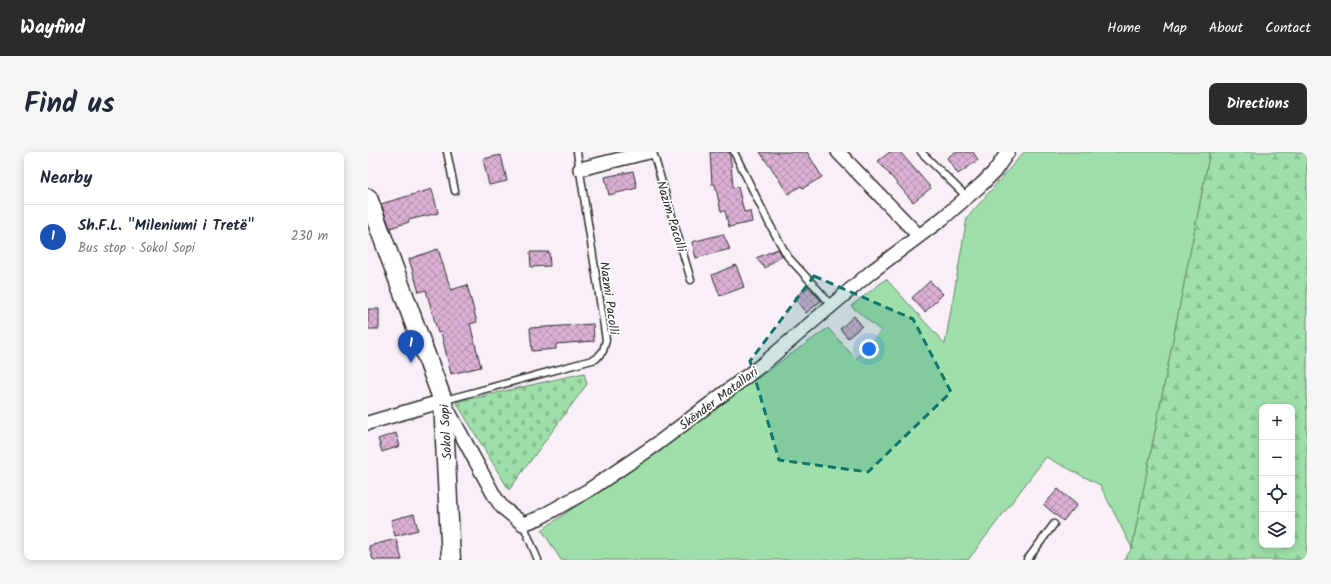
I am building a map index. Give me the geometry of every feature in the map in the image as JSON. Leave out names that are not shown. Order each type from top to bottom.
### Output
[{"type":"street","points":[[580,169],[649,152]]},
{"type":"street","points":[[838,152],[919,236]]},
{"type":"street","name":"Skënder Matallari","points":[[523,524],[539,518],[589,490],[657,444],[763,364],[871,272],[943,218],[994,172],[1008,152]]},
{"type":"street","name":"Sokol Sopi","points":[[368,198],[444,401],[451,560]]},
{"type":"street","points":[[368,423],[444,401],[495,497],[502,507],[523,524]]},
{"type":"lane","points":[[447,152],[454,191]]},
{"type":"lane","name":"Nazmi Pacolli","points":[[444,401],[596,359],[603,351],[606,340],[577,152]]},
{"type":"lane","name":"Nazim Pacolli","points":[[653,152],[691,280]]},
{"type":"lane","points":[[734,152],[770,225],[788,257],[831,306]]},
{"type":"lane","points":[[921,152],[967,197]]},
{"type":"lane","points":[[523,524],[538,560]]},
{"type":"lane","points":[[1027,560],[1054,524]]},
{"type":"highlighted area","points":[[814,276],[913,319],[951,392],[868,472],[779,460],[750,361]]},
{"type":"green space","points":[[1024,152],[1210,152],[1132,548],[1100,485],[1046,457],[968,560],[561,560],[542,530],[828,328],[856,359],[881,331],[851,306],[886,279],[945,344],[967,218]]},
{"type":"green space","points":[[1210,152],[1307,152],[1307,560],[1124,560],[1132,548]]},
{"type":"green space","points":[[584,373],[587,384],[509,490],[456,402]]},
{"type":"building","points":[[710,152],[729,152],[733,188],[738,187],[744,212],[750,211],[752,222],[729,227],[725,211],[721,211],[715,184],[712,184]]},
{"type":"building","points":[[760,152],[807,152],[822,177],[803,188],[801,186],[788,194]]},
{"type":"building","points":[[890,152],[900,152],[931,188],[913,202],[878,161]]},
{"type":"building","points":[[955,152],[973,152],[978,160],[958,174],[947,158]]},
{"type":"building","points":[[501,155],[507,181],[489,185],[483,159]]},
{"type":"building","points":[[633,171],[637,188],[609,195],[605,177]]},
{"type":"building","points":[[432,189],[438,213],[408,220],[409,222],[390,228],[381,204]]},
{"type":"building","points":[[723,234],[730,249],[696,258],[692,242]]},
{"type":"building","points":[[438,249],[451,290],[467,285],[477,322],[470,324],[481,367],[451,374],[441,332],[438,333],[426,290],[419,292],[409,259]]},
{"type":"building","points":[[778,249],[782,255],[765,268],[756,258]]},
{"type":"building","points":[[530,252],[549,252],[550,266],[531,267]]},
{"type":"building","points":[[736,265],[744,287],[720,296],[712,275]]},
{"type":"building","points":[[930,281],[943,294],[925,312],[912,298]]},
{"type":"building","points":[[809,286],[821,301],[806,313],[794,298]]},
{"type":"building","points":[[368,309],[379,309],[379,329],[368,329]]},
{"type":"building","points":[[854,316],[862,326],[848,338],[840,329]]},
{"type":"building","points":[[593,324],[594,341],[556,344],[556,349],[532,351],[530,328]]},
{"type":"building","points":[[396,433],[400,446],[382,452],[378,439]]},
{"type":"building","points":[[1058,489],[1077,505],[1063,521],[1044,505]]},
{"type":"building","points":[[414,514],[418,530],[395,536],[391,520]]},
{"type":"building","points":[[396,539],[402,560],[373,560],[369,546]]},
{"type":"place","name":"Sh.F.L. \"Mileniumi i Tretë\"","points":[[411,363]]}]
